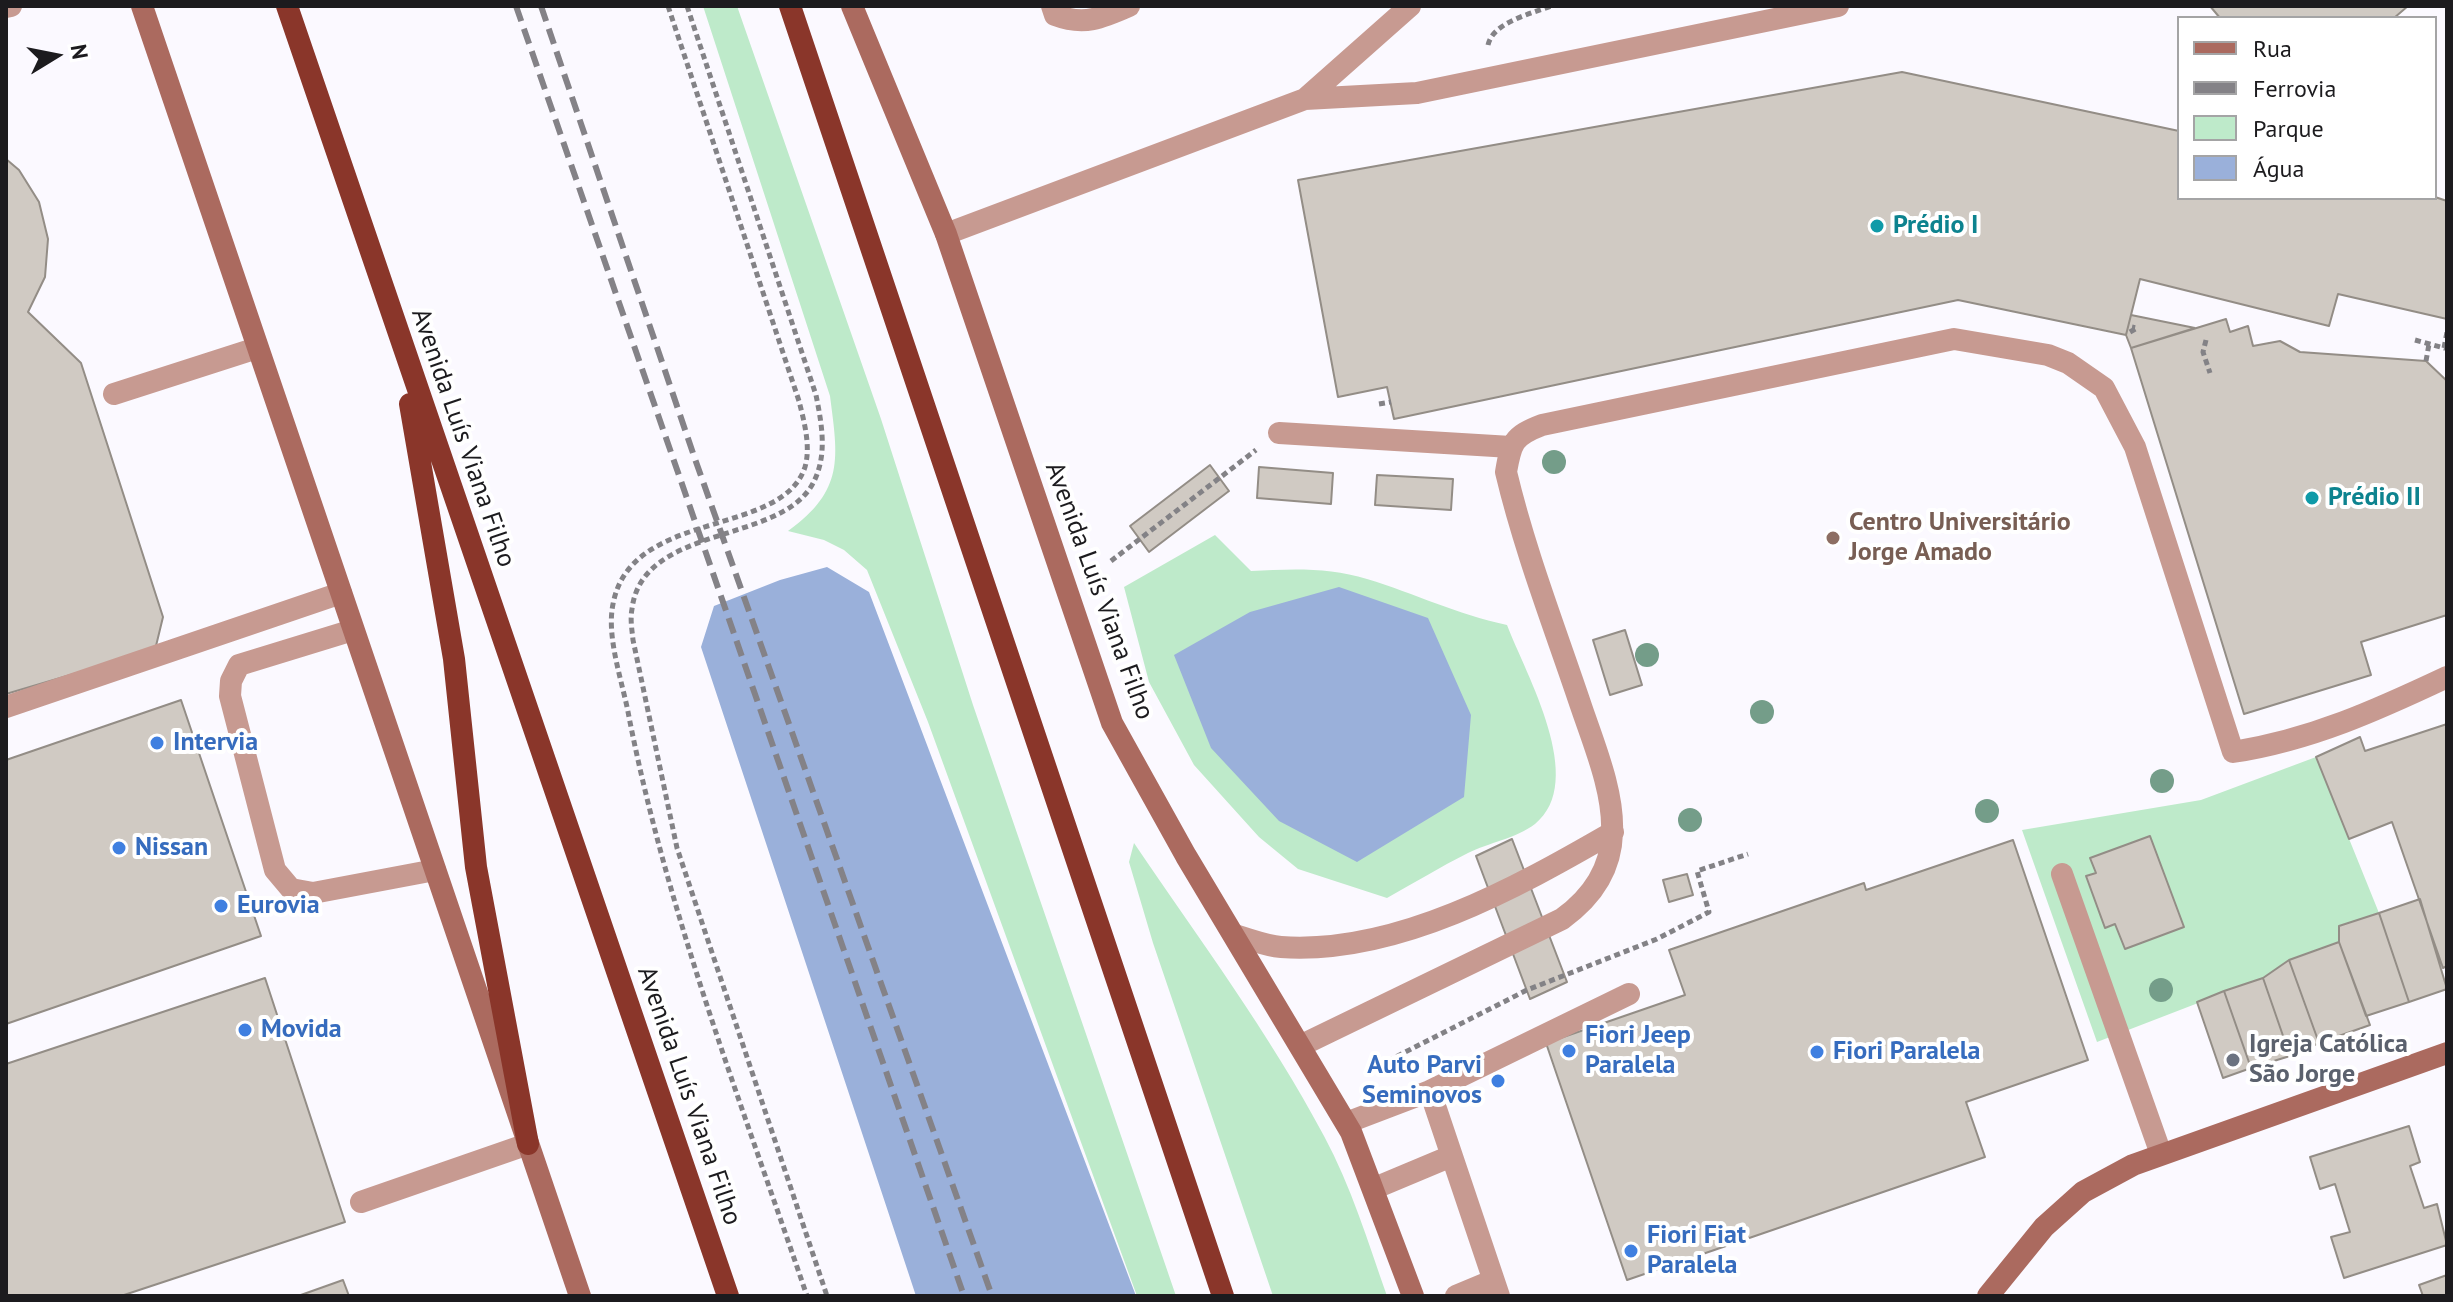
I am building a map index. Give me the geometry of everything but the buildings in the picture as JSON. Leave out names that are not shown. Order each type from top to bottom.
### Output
[{"type":"highway","name":"Avenida Luís Viana Filho","points":[[287,6],[728,1296]]},
{"type":"highway","points":[[790,6],[1223,1296]]},
{"type":"highway","points":[[399,336],[454,659],[476,867],[528,1144]]},
{"type":"main road","points":[[142,6],[580,1296]]},
{"type":"main road","name":"Avenida Luís Viana Filho","points":[[852,6],[946,234],[1112,723],[1346,1123],[1375,1188],[1413,1296]]},
{"type":"main road","points":[[1988,1296],[2044,1227],[2083,1192],[2161,1154],[2447,1053]]},
{"type":"street","points":[[1052,6],[1055,15],[1076,23],[1100,19],[1129,6]]},
{"type":"street","points":[[1305,99],[1410,6]]},
{"type":"street","points":[[946,234],[1305,99],[1417,93],[1838,6]]},
{"type":"street","points":[[1302,1045],[1562,919],[1582,904],[1598,884],[1609,859],[1613,832],[1600,766],[1506,472],[1511,447],[1521,433],[1542,425],[1941,342],[1984,342],[2048,355],[2068,363],[2104,388],[2135,447],[2233,752],[2281,745],[2348,723],[2447,677]]},
{"type":"street","points":[[114,394],[257,348]]},
{"type":"street","points":[[1279,433],[1511,447]]},
{"type":"street","points":[[6,707],[341,593]]},
{"type":"street","points":[[353,630],[239,665],[231,681],[230,696],[275,870],[291,889],[313,893],[435,870]]},
{"type":"street","points":[[1234,935],[1278,947],[1367,943],[1409,930],[1484,898],[1613,832]]},
{"type":"street","points":[[2062,874],[2161,1154]]},
{"type":"street","points":[[1346,1123],[1430,1091],[1629,994]]},
{"type":"street","points":[[1430,1091],[1449,1157],[1496,1289],[1456,1296]]},
{"type":"street","points":[[361,1202],[528,1144]]},
{"type":"street","points":[[1375,1188],[1449,1157]]},
{"type":"path","points":[[668,6],[799,401],[807,431],[805,466],[791,489],[770,503],[640,554],[625,575],[613,604],[615,643],[658,853],[807,1296]]},
{"type":"path","points":[[687,6],[816,395],[823,429],[821,460],[811,487],[788,508],[678,552],[653,567],[640,585],[632,608],[633,640],[677,848],[827,1296]]},
{"type":"path","points":[[1492,78],[1487,50],[1490,36],[1498,28],[1551,6]]},
{"type":"path","points":[[2415,340],[2444,348],[2447,332]]},
{"type":"path","points":[[2206,340],[2203,352],[2210,373]]},
{"type":"path","points":[[2426,361],[2429,344]]},
{"type":"path","points":[[1111,561],[1219,476]]},
{"type":"path","points":[[1370,1070],[1527,990],[1657,939],[1709,912],[1697,871],[1748,854]]},
{"type":"green space","points":[[703,6],[737,6],[881,419],[973,705],[1176,1296],[1137,1296],[928,722],[867,570],[844,550],[824,540],[788,531],[820,501],[833,471],[835,437],[830,396]]},
{"type":"green space","points":[[1215,535],[1251,571],[1309,570],[1353,575],[1507,625],[1538,699],[1554,755],[1556,782],[1550,805],[1535,824],[1468,853],[1387,898],[1298,869],[1259,837],[1194,765],[1149,682],[1124,587]]},
{"type":"green space","points":[[2316,757],[2379,913],[2339,942],[2289,960],[2263,978],[2097,1042],[2022,830],[2201,800]]},
{"type":"green space","points":[[1134,843],[1233,987],[1303,1098],[1343,1174],[1387,1296],[1273,1296],[1153,943],[1129,862]]},
{"type":"water","points":[[827,567],[869,592],[1136,1296],[916,1296],[701,647],[714,606],[780,580]]},
{"type":"water","points":[[1339,587],[1428,618],[1471,715],[1464,797],[1357,862],[1279,821],[1211,748],[1174,655],[1250,612]]},
{"type":"railway","points":[[516,6],[964,1296]]},
{"type":"railway","points":[[541,6],[695,459],[992,1296]]},
{"type":"place","name":"Prédio I","points":[[1877,226]]},
{"type":"place","name":"Prédio II","points":[[2312,498]]},
{"type":"place","name":"Centro Universitário Jorge Amado","points":[[1833,538]]},
{"type":"place","name":"Intervia","points":[[157,743]]},
{"type":"place","name":"Nissan","points":[[119,848]]},
{"type":"place","name":"Eurovia","points":[[221,906]]},
{"type":"place","name":"Movida","points":[[245,1030]]},
{"type":"place","name":"Fiori Jeep Paralela","points":[[1569,1051]]},
{"type":"place","name":"Fiori Paralela","points":[[1817,1052]]},
{"type":"place","name":"Igreja Católica São Jorge","points":[[2233,1060]]},
{"type":"place","name":"Auto Parvi Seminovos","points":[[1498,1081]]},
{"type":"place","name":"Fiori Fiat Paralela","points":[[1631,1251]]}]
